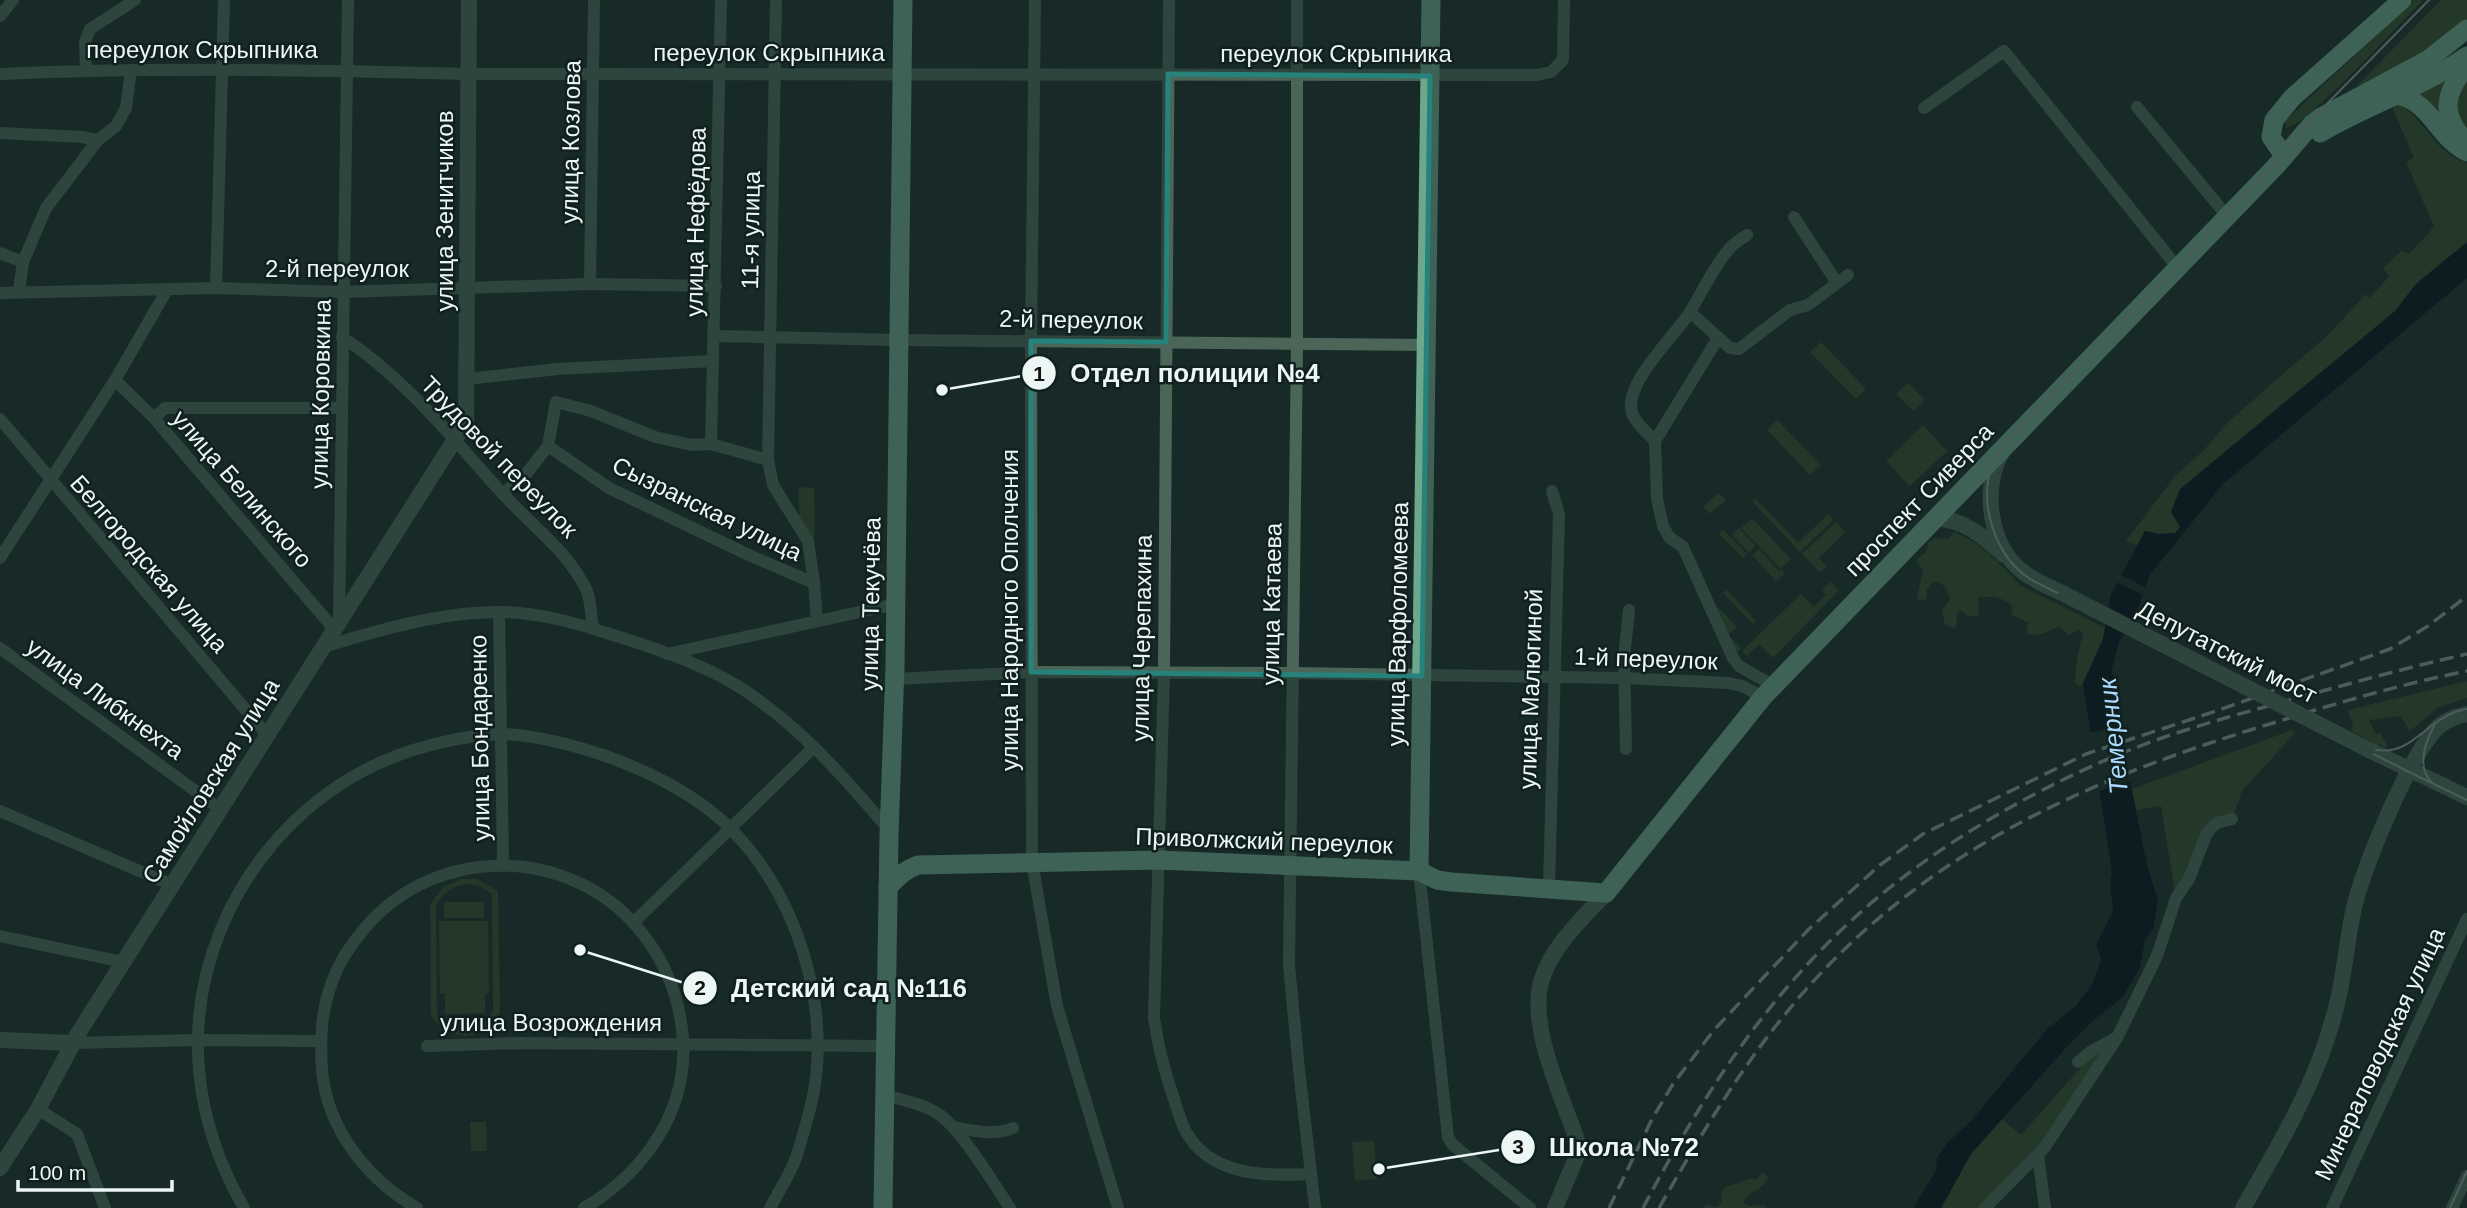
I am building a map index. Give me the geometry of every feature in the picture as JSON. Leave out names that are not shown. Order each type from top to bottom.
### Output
[{"type":"main road","name":"улица Текучёва","points":[[883,1208],[889,833],[895,679],[903,0]]},
{"type":"main road","name":"улица Варфоломеева","points":[[1419,871],[1431,0]]},
{"type":"main road","points":[[2284,156],[2273,142],[2270,130],[2274,120],[2336,58],[2402,0]]},
{"type":"main road","points":[[2283,109],[2408,0]]},
{"type":"main road","name":"проспект Сиверса","points":[[1606,892],[1768,692],[2227,216],[2312,124],[2429,59],[2467,29]]},
{"type":"main road","name":"проспект Сиверса","points":[[2284,156],[2333,125],[2438,76],[2467,56]]},
{"type":"main road","points":[[2467,66],[2457,77],[2449,94],[2448,108],[2449,121],[2467,142]]},
{"type":"main road","points":[[2397,95],[2417,101],[2446,135],[2467,152]]},
{"type":"main road","points":[[889,833],[901,855],[918,865]]},
{"type":"main road","name":"Приволжский переулок","points":[[918,865],[1159,860],[1419,871],[1437,880],[1451,882],[1606,892]]},
{"type":"main road","points":[[888,887],[898,876],[918,865]]},
{"type":"street","points":[[0,16],[13,0]]},
{"type":"street","points":[[86,70],[86,42],[90,29],[135,0]]},
{"type":"street","points":[[216,288],[224,0]]},
{"type":"street","name":"улица Коровкина","points":[[337,625],[348,0]]},
{"type":"street","name":"улица Зенитчиков","points":[[466,422],[470,0]]},
{"type":"street","name":"улица Козлова","points":[[590,284],[594,0]]},
{"type":"street","name":"улица Нефёдова","points":[[711,444],[722,0]]},
{"type":"street","name":"11-я улица","points":[[776,0],[768,460],[772,485],[808,541],[817,621]]},
{"type":"street","name":"улица Народного Ополчения","points":[[1035,0],[1031,341],[1032,862],[1057,1006],[1118,1208]]},
{"type":"street","name":"улица Черепахина","points":[[1169,0],[1164,672],[1154,1018],[1159,1056],[1186,1131],[1199,1148],[1215,1160],[1242,1172],[1261,1175],[1311,1174]]},
{"type":"street","name":"улица Катаева","points":[[1297,0],[1297,344],[1289,965],[1315,1208]]},
{"type":"street","name":"переулок Скрыпника","points":[[0,74],[86,70],[468,74],[1537,75],[1551,72],[1563,60],[1564,0]]},
{"type":"street","points":[[1924,108],[2004,51],[2176,267]]},
{"type":"street","points":[[19,291],[23,262],[46,208],[98,140],[117,126],[126,108],[131,71]]},
{"type":"street","points":[[2137,107],[2227,216]]},
{"type":"street","points":[[0,133],[98,140]]},
{"type":"street","points":[[1794,217],[1837,284]]},
{"type":"street","points":[[1655,441],[1632,416],[1633,395],[1644,373],[1690,313],[1702,289],[1731,246],[1747,235]]},
{"type":"street","points":[[0,253],[23,262]]},
{"type":"street","points":[[1690,313],[1732,349],[1739,349],[1790,310],[1808,305],[1848,275]]},
{"type":"street","name":"2-й переулок","points":[[0,293],[216,288],[343,292],[590,284],[716,286]]},
{"type":"street","points":[[0,558],[115,380],[167,290]]},
{"type":"street","name":"2-й переулок","points":[[714,336],[1427,345]]},
{"type":"street","name":"Трудовой переулок","points":[[342,337],[364,351],[456,438],[503,494],[569,561],[588,593],[593,628]]},
{"type":"street","points":[[1718,338],[1655,441],[1657,499],[1667,535],[1683,547],[1732,658],[1768,692]]},
{"type":"street","points":[[466,379],[558,369],[713,361]]},
{"type":"street","name":"улица Белинского","points":[[115,380],[154,418],[337,625]]},
{"type":"street","points":[[503,494],[526,474],[548,446],[556,402],[592,411],[655,437],[692,445],[711,444],[768,460]]},
{"type":"street","points":[[154,418],[165,408],[342,408]]},
{"type":"street","name":"Белгородская улица","points":[[0,419],[267,735]]},
{"type":"street","name":"Самойловская улица","points":[[0,1168],[38,1109],[72,1043],[466,422]]},
{"type":"street","name":"Сызранская улица","points":[[548,446],[609,488],[814,583]]},
{"type":"street","points":[[2004,448],[1994,467],[1990,497],[1996,533],[2011,561]]},
{"type":"street","points":[[1964,488],[1978,489],[1990,497]]},
{"type":"street","name":"улица Малюгиной","points":[[1549,888],[1559,514],[1552,492]]},
{"type":"street","name":"Депутатский мост","points":[[1934,519],[1950,519],[1966,526],[2031,577],[2367,749],[2467,797]]},
{"type":"street","points":[[667,654],[896,604]]},
{"type":"street","points":[[1626,749],[1624,658],[1629,610]]},
{"type":"street","points":[[323,647],[358,636],[450,616],[499,612],[535,615],[593,628],[667,654],[723,678],[776,714],[814,747],[855,790],[889,833]]},
{"type":"street","name":"улица Бондаренко","points":[[499,612],[503,864]]},
{"type":"street","name":"улица Либкнехта","points":[[0,648],[220,809]]},
{"type":"street","name":"1-й переулок","points":[[895,679],[1031,672],[1292,673],[1625,678],[1729,683],[1768,692]]},
{"type":"street","points":[[2243,1208],[2289,1125],[2320,1058],[2342,982],[2355,901],[2410,770],[2436,730],[2448,720],[2467,714]]},
{"type":"street","points":[[244,1208],[227,1177],[209,1129],[200,1085],[197,1040],[201,1001],[211,954],[235,897],[266,850],[308,807],[355,774],[403,752],[462,737],[502,734],[577,747],[622,762],[657,778],[695,801],[730,828],[761,866],[788,912],[805,958],[815,1005],[817,1046],[814,1091],[796,1158],[770,1208]]},
{"type":"street","points":[[634,922],[814,747]]},
{"type":"street","points":[[0,811],[172,885]]},
{"type":"street","points":[[1985,1208],[2038,1155],[2117,1038],[2157,956],[2176,898],[2189,879],[2206,835],[2217,822],[2232,819]]},
{"type":"street","points":[[416,1208],[373,1176],[348,1143],[335,1120],[323,1083],[320,1041],[323,1013],[332,979],[351,945],[376,915],[402,894],[430,879],[462,869],[503,864],[539,868],[574,879],[604,896],[634,922],[659,955],[674,990],[682,1023],[681,1073],[673,1107],[659,1137],[635,1170],[607,1195],[584,1208]]},
{"type":"street","name":"улица Варфоломеева","points":[[1419,871],[1448,1137],[1452,1144],[1530,1208]]},
{"type":"street","points":[[1555,1208],[1577,1156],[1577,1140],[1544,1043],[1538,1018],[1538,998],[1542,978],[1565,938],[1606,892]]},
{"type":"street","name":"Минераловодская улица","points":[[2332,1208],[2467,919]]},
{"type":"street","points":[[0,936],[123,962]]},
{"type":"street","points":[[2078,1062],[2090,1052],[2117,1038]]},
{"type":"street","points":[[0,1040],[72,1043],[320,1041]]},
{"type":"street","name":"улица Возрождения","points":[[427,1046],[520,1043],[885,1046]]},
{"type":"street","points":[[885,1095],[924,1106],[939,1114],[953,1127],[1010,1208]]},
{"type":"street","points":[[38,1109],[77,1134],[94,1185],[105,1208]]},
{"type":"street","points":[[953,1127],[989,1132],[1003,1132],[1013,1128]]},
{"type":"street","points":[[2038,1155],[2045,1208]]},
{"type":"street","points":[[2452,1208],[2467,1176]]},
{"type":"highlighted area","points":[[1168,74],[1430,76],[1422,676],[1031,672],[1031,341],[1166,342]]},
{"type":"green space","points":[[2414,0],[2423,0],[2333,92],[2297,123],[2286,128],[2285,121]]},
{"type":"green space","points":[[2441,0],[2467,0],[2467,20],[2438,47],[2356,87]]},
{"type":"green space","points":[[2467,74],[2467,136],[2464,134],[2454,97]]},
{"type":"green space","points":[[2449,76],[2439,115],[2418,93]]},
{"type":"green space","points":[[2396,102],[2415,117],[2445,151],[2467,163],[2467,242],[2416,284],[2395,311],[2175,533],[2145,531],[2138,545],[2126,541],[2175,476],[2204,450],[2228,422],[2328,335],[2366,294],[2369,298],[2389,277],[2383,268],[2401,251],[2409,254],[2434,227],[2406,162],[2414,158],[2391,104]]},
{"type":"green space","points":[[1821,342],[1866,389],[1856,399],[1810,352]]},
{"type":"green space","points":[[1908,383],[1925,400],[1913,411],[1896,394]]},
{"type":"green space","points":[[1777,420],[1821,465],[1810,475],[1767,430]]},
{"type":"green space","points":[[1923,425],[1947,451],[1910,486],[1886,461]]},
{"type":"green space","points":[[798,487],[814,488],[815,537],[812,538],[800,523]]},
{"type":"green space","points":[[1718,493],[1725,501],[1709,514],[1703,507]]},
{"type":"green space","points":[[1755,498],[1798,543],[1828,514],[1833,520],[1800,552],[1752,501]]},
{"type":"green space","points":[[1752,518],[1791,559],[1781,568],[1785,573],[1776,581],[1752,555],[1759,549],[1779,571],[1781,569],[1741,528]]},
{"type":"green space","points":[[1836,522],[1845,532],[1819,558],[1827,567],[1820,572],[1802,554]]},
{"type":"green space","points":[[1739,528],[1756,546],[1749,553],[1732,535]]},
{"type":"green space","points":[[1723,530],[1747,554],[1743,558],[1719,534]]},
{"type":"green space","points":[[1954,532],[1987,551],[2021,586],[2105,628],[2103,639],[2081,687],[2075,683],[2083,633],[2079,630],[2069,635],[2059,627],[2042,634],[2029,635],[2026,629],[2029,623],[2011,614],[2012,605],[2000,598],[1986,597],[1978,598],[1979,616],[1968,616],[1960,610],[1958,612],[1955,628],[1945,625],[1942,611],[1950,599],[1946,587],[1933,582],[1927,589],[1926,600],[1917,599],[1923,569],[1916,562],[1917,559],[1926,552],[1928,543],[1935,538],[1948,539]]},
{"type":"green space","points":[[1831,582],[1839,590],[1773,658],[1759,644],[1747,656],[1742,651],[1801,594],[1814,607],[1826,595],[1822,590]]},
{"type":"green space","points":[[1727,590],[1756,621],[1753,624],[1723,593]]},
{"type":"green space","points":[[1717,606],[1737,627],[1728,635],[1741,648],[1735,654]]},
{"type":"green space","points":[[2467,681],[2467,698],[2437,708],[2410,731],[2401,716],[2369,720],[2376,734],[2380,733],[2388,746],[2384,748],[2380,744],[2376,748],[2370,744],[2371,741],[2351,731],[2353,726],[2348,710]]},
{"type":"green space","points":[[2292,730],[2295,733],[2242,791],[2232,819],[2217,822],[2176,898],[2161,806],[2136,810],[2132,789]]},
{"type":"green space","points":[[461,879],[477,879],[498,891],[500,1013],[485,1030],[466,1036],[447,1031],[431,1015],[430,905],[442,888]],"holes":[[[469,884],[482,887],[492,894],[493,1011],[481,1025],[466,1030],[458,1029],[450,1026],[437,1014],[436,906],[445,893],[453,888]]]},
{"type":"green space","points":[[444,902],[484,902],[484,918],[444,918]]},
{"type":"green space","points":[[439,921],[488,921],[489,993],[485,993],[485,1013],[445,1014],[445,993],[440,993]]},
{"type":"green space","points":[[2108,1041],[2069,1112],[1985,1208],[1941,1208],[1971,1154],[2002,1119],[2021,1135],[2082,1066]]},
{"type":"green space","points":[[470,1122],[486,1122],[487,1151],[471,1151]]},
{"type":"green space","points":[[1374,1141],[1377,1179],[1355,1181],[1352,1142]]},
{"type":"green space","points":[[1762,1172],[1768,1177],[1766,1182],[1743,1203],[1750,1206],[1764,1205],[1766,1208],[1704,1208],[1706,1205],[1717,1207],[1722,1201],[1721,1193],[1724,1188],[1748,1179],[1757,1179]]},
{"type":"water","name":"Темерник","points":[[2467,242],[2467,278],[2223,484],[2149,576],[2137,612],[2119,642],[2112,670],[2133,796],[2147,865],[2158,900],[2153,930],[2145,939],[2140,967],[2123,997],[2095,1019],[2064,1050],[1971,1154],[1941,1208],[1913,1208],[1937,1169],[1936,1160],[1947,1143],[1972,1120],[2047,1029],[2076,1006],[2093,983],[2101,960],[2096,945],[2113,911],[2110,882],[2112,872],[2083,684],[2103,639],[2111,594],[2145,531],[2175,533],[2180,527],[2171,512],[2180,489],[2395,311],[2416,284]]},
{"type":"pier","points":[[2119,574],[2149,589],[2146,596],[2114,581]]},
{"type":"pier","points":[[2124,725],[2134,780],[2096,792],[2087,733]]},
{"type":"tram line","points":[[2429,0],[2312,119],[2274,165],[2002,447],[1992,466],[1987,497],[1993,529],[1999,544],[2008,558],[2030,579],[2467,800]]},
{"type":"tram line","points":[[2376,750],[2401,747],[2441,719],[2467,709]]},
{"type":"tram line","points":[[2432,783],[2427,777],[2423,762],[2425,747],[2434,726]]},
{"type":"tram line","points":[[2450,1208],[2467,1171]]},
{"type":"railway","points":[[1609,1208],[1652,1119],[1673,1084],[1714,1030],[1809,929],[1880,865],[1923,834],[2086,754],[2390,649],[2428,626],[2467,596]]},
{"type":"railway","points":[[1643,1208],[1703,1103],[1773,1004],[1859,913],[1967,833],[2046,788],[2086,769],[2185,730],[2467,654]]},
{"type":"railway","points":[[1659,1208],[1747,1065],[1810,985],[1859,936],[1911,892],[1965,855],[2023,821],[2082,792],[2144,767],[2321,708],[2467,671]]},
{"type":"place","name":"Отдел полиции №4","points":[[942,390]]},
{"type":"place","name":"Детский сад №116","points":[[580,950]]},
{"type":"place","name":"Школа №72","points":[[1379,1169]]}]
